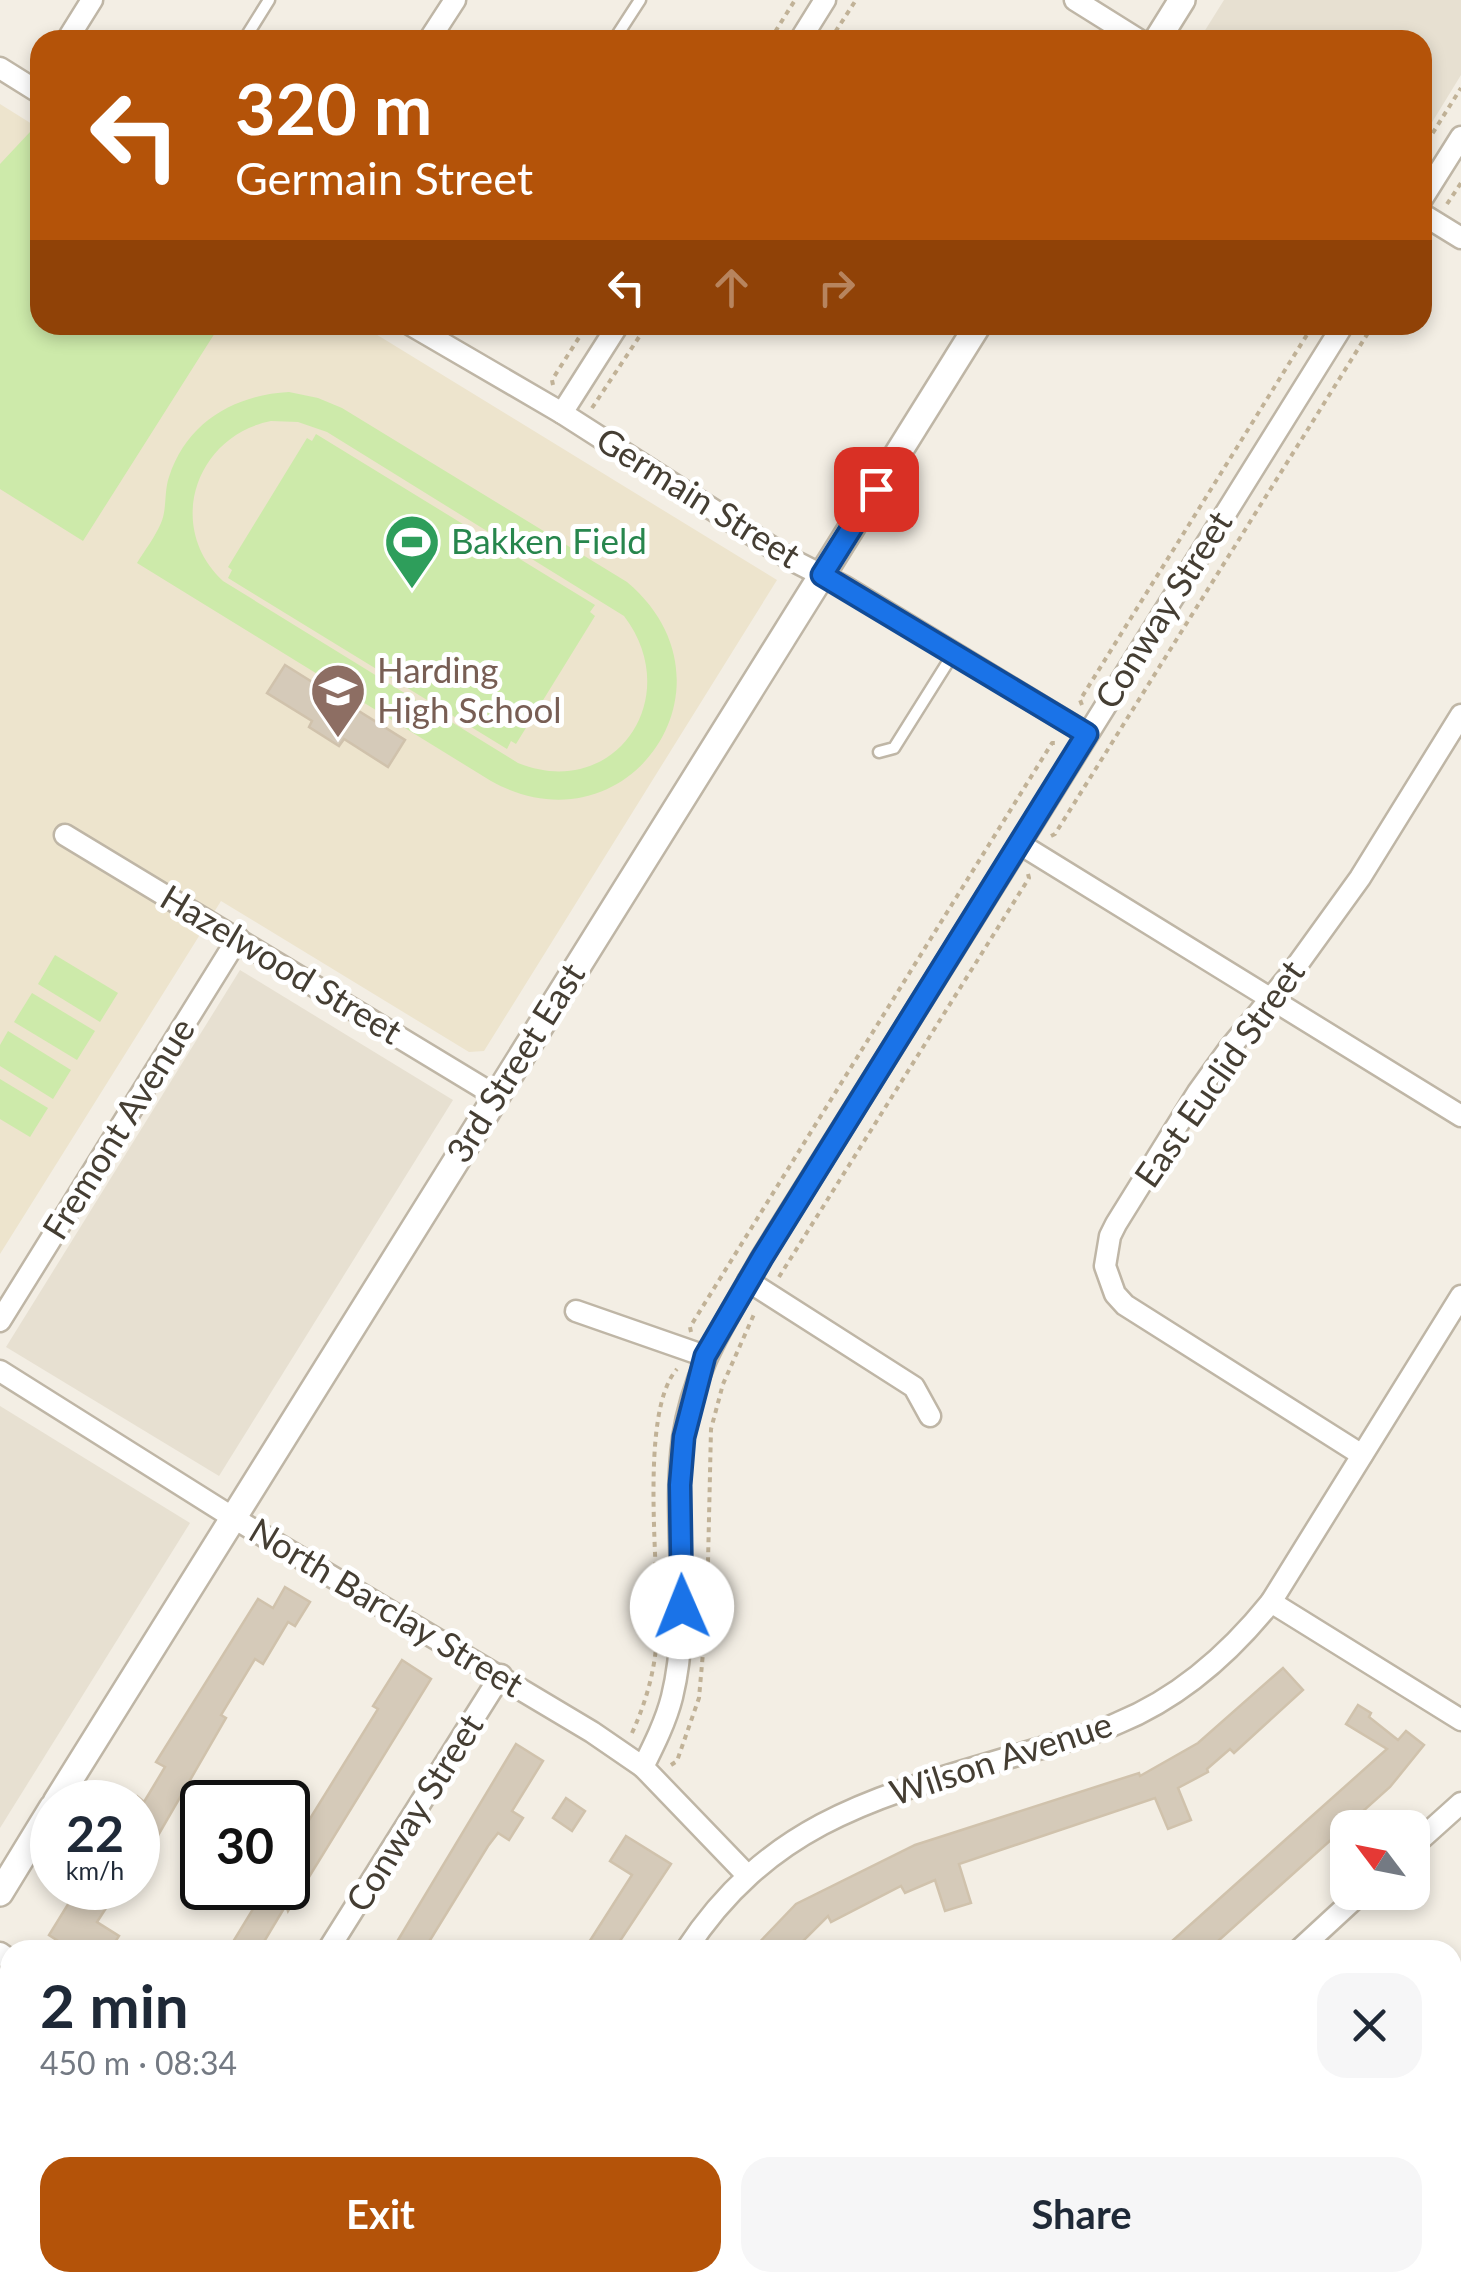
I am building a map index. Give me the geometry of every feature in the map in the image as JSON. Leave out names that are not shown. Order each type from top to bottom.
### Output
[{"type":"street","points":[[72,30],[92,0]]},
{"type":"street","points":[[436,30],[455,0]]},
{"type":"street","points":[[806,30],[826,0]]},
{"type":"street","points":[[1075,0],[1123,30]]},
{"type":"street","points":[[1163,30],[1182,0]]},
{"type":"street","points":[[0,68],[30,84]]},
{"type":"street","points":[[1432,182],[1461,137]]},
{"type":"street","points":[[1432,220],[1461,238]]},
{"type":"street","name":"Germain Street","points":[[435,335],[790,559],[1087,734]]},
{"type":"street","points":[[562,413],[612,335]]},
{"type":"street","name":"3rd Street East","points":[[70,1780],[972,335]]},
{"type":"street","name":"Conway Street","points":[[643,1768],[672,1700],[678,1669],[684,1437],[705,1356],[1337,335]]},
{"type":"street","name":"East Euclid Street","points":[[1362,1454],[1137,1314],[1115,1294],[1105,1266],[1116,1224],[1198,1092],[1360,878],[1461,715]]},
{"type":"street","name":"Hazelwood Street","points":[[65,835],[496,1096]]},
{"type":"street","points":[[1020,844],[1461,1116]]},
{"type":"street","name":"Fremont Avenue","points":[[0,1322],[238,938]]},
{"type":"street","points":[[748,1282],[914,1388],[930,1416]]},
{"type":"street","name":"Wilson Avenue","points":[[693,1940],[748,1875],[776,1851],[841,1813],[887,1795],[1083,1737],[1134,1715],[1199,1675],[1234,1644],[1271,1602],[1461,1296]]},
{"type":"street","points":[[576,1311],[705,1356]]},
{"type":"street","name":"North Barclay Street","points":[[0,1371],[232,1517],[501,1675],[643,1768],[748,1875]]},
{"type":"street","points":[[1271,1602],[1461,1720]]},
{"type":"street","name":"Conway Street","points":[[334,1940],[501,1675]]},
{"type":"street","points":[[1430,1831],[1461,1803]]},
{"type":"street","name":"3rd Street East","points":[[0,1893],[30,1845]]},
{"type":"street","points":[[1310,1940],[1342,1910]]},
{"type":"lane","points":[[250,30],[269,0]]},
{"type":"lane","points":[[620,30],[640,0]]},
{"type":"lane","points":[[879,752],[894,748],[953,654]]},
{"type":"path","points":[[776,30],[795,0]]},
{"type":"path","points":[[836,30],[856,0]]},
{"type":"path","points":[[1432,134],[1461,88]]},
{"type":"path","points":[[1443,206],[1461,184]]},
{"type":"path","points":[[553,386],[552,380],[581,335]]},
{"type":"path","points":[[591,409],[641,335]]},
{"type":"path","points":[[1082,704],[1080,700],[1308,335]]},
{"type":"path","points":[[1050,836],[1056,834],[1367,335]]},
{"type":"path","points":[[691,1332],[1052,743],[1058,743]]},
{"type":"path","points":[[776,1277],[781,1276],[1028,874]]},
{"type":"path","points":[[668,1765],[677,1761],[700,1698],[707,1607],[711,1429],[722,1384],[755,1312]]},
{"type":"path","points":[[630,1738],[644,1708],[653,1674],[657,1634],[655,1453],[666,1389],[677,1369]]},
{"type":"shaded area","points":[[1224,0],[1461,0],[1461,75],[1432,122],[1432,30],[1205,30]]},
{"type":"shaded area","name":"Harding High School","points":[[0,104],[30,123],[30,335],[377,335],[777,580],[484,1051],[469,1052],[221,901],[0,1254]]},
{"type":"shaded area","points":[[240,970],[453,1100],[219,1476],[6,1347]]},
{"type":"shaded area","points":[[0,1406],[190,1523],[0,1828]]},
{"type":"green space","points":[[30,132],[30,335],[214,335],[83,541],[0,489],[0,164]]},
{"type":"green space","points":[[289,392],[342,408],[627,582],[661,623],[676,667],[673,710],[655,748],[626,778],[587,796],[541,798],[491,781],[137,563],[161,523],[169,477],[188,441],[215,415],[269,394]],"holes":[[[271,421],[298,422],[327,432],[624,616],[641,647],[647,679],[643,708],[631,734],[611,755],[584,768],[553,771],[518,763],[223,581],[205,559],[195,535],[197,486],[207,464],[223,445],[245,430]]]},
{"type":"green space","name":"Bakken Field","points":[[316,434],[595,605],[590,612],[595,616],[516,744],[511,741],[507,749],[228,578],[232,570],[228,567],[307,438],[312,441]]},
{"type":"green space","points":[[55,955],[118,993],[100,1022],[38,984]]},
{"type":"green space","points":[[32,993],[95,1031],[77,1060],[14,1022]]},
{"type":"green space","points":[[8,1031],[71,1070],[53,1099],[0,1066],[0,1045]]},
{"type":"green space","points":[[0,1079],[48,1108],[30,1137],[0,1119]]},
{"type":"building","points":[[285,665],[405,740],[388,767],[344,739],[339,746],[309,727],[312,721],[267,693]]},
{"type":"building","points":[[285,1587],[310,1602],[295,1626],[288,1622],[263,1664],[255,1659],[221,1715],[226,1718],[190,1780],[180,1780],[180,1797],[160,1832],[157,1780],[165,1767],[156,1762],[258,1599],[273,1608]]},
{"type":"building","points":[[402,1660],[431,1679],[310,1875],[310,1819],[378,1709],[373,1706]]},
{"type":"building","points":[[1283,1668],[1303,1690],[1234,1753],[1230,1749],[1208,1772],[1178,1788],[1191,1820],[1168,1829],[1155,1798],[959,1864],[971,1903],[945,1911],[935,1880],[905,1893],[901,1886],[831,1922],[828,1916],[804,1940],[762,1940],[796,1904],[915,1845],[1139,1773],[1140,1776],[1198,1743]]},
{"type":"building","points":[[1358,1705],[1398,1740],[1406,1731],[1424,1745],[1390,1787],[1364,1810],[1330,1810],[1330,1841],[1219,1940],[1173,1940],[1387,1749],[1346,1724]]},
{"type":"building","points":[[516,1744],[543,1761],[512,1811],[523,1818],[509,1840],[498,1833],[488,1846],[430,1940],[398,1940]]},
{"type":"building","points":[[566,1798],[585,1811],[572,1831],[553,1818]]},
{"type":"building","points":[[626,1836],[671,1864],[621,1940],[590,1940],[632,1875],[610,1861]]},
{"type":"building","points":[[64,1910],[105,1910],[97,1922],[119,1936],[116,1940],[57,1940],[49,1935]]},
{"type":"building","points":[[252,1910],[283,1910],[265,1940],[234,1940]]},
{"type":"place","name":"Bakken Field","points":[[412,591]]},
{"type":"place","name":"Harding High School","points":[[338,740]]},
{"type":"route","points":[[682,1607],[680,1485],[684,1437],[705,1356],[1087,734],[822,575],[876,489]]}]
